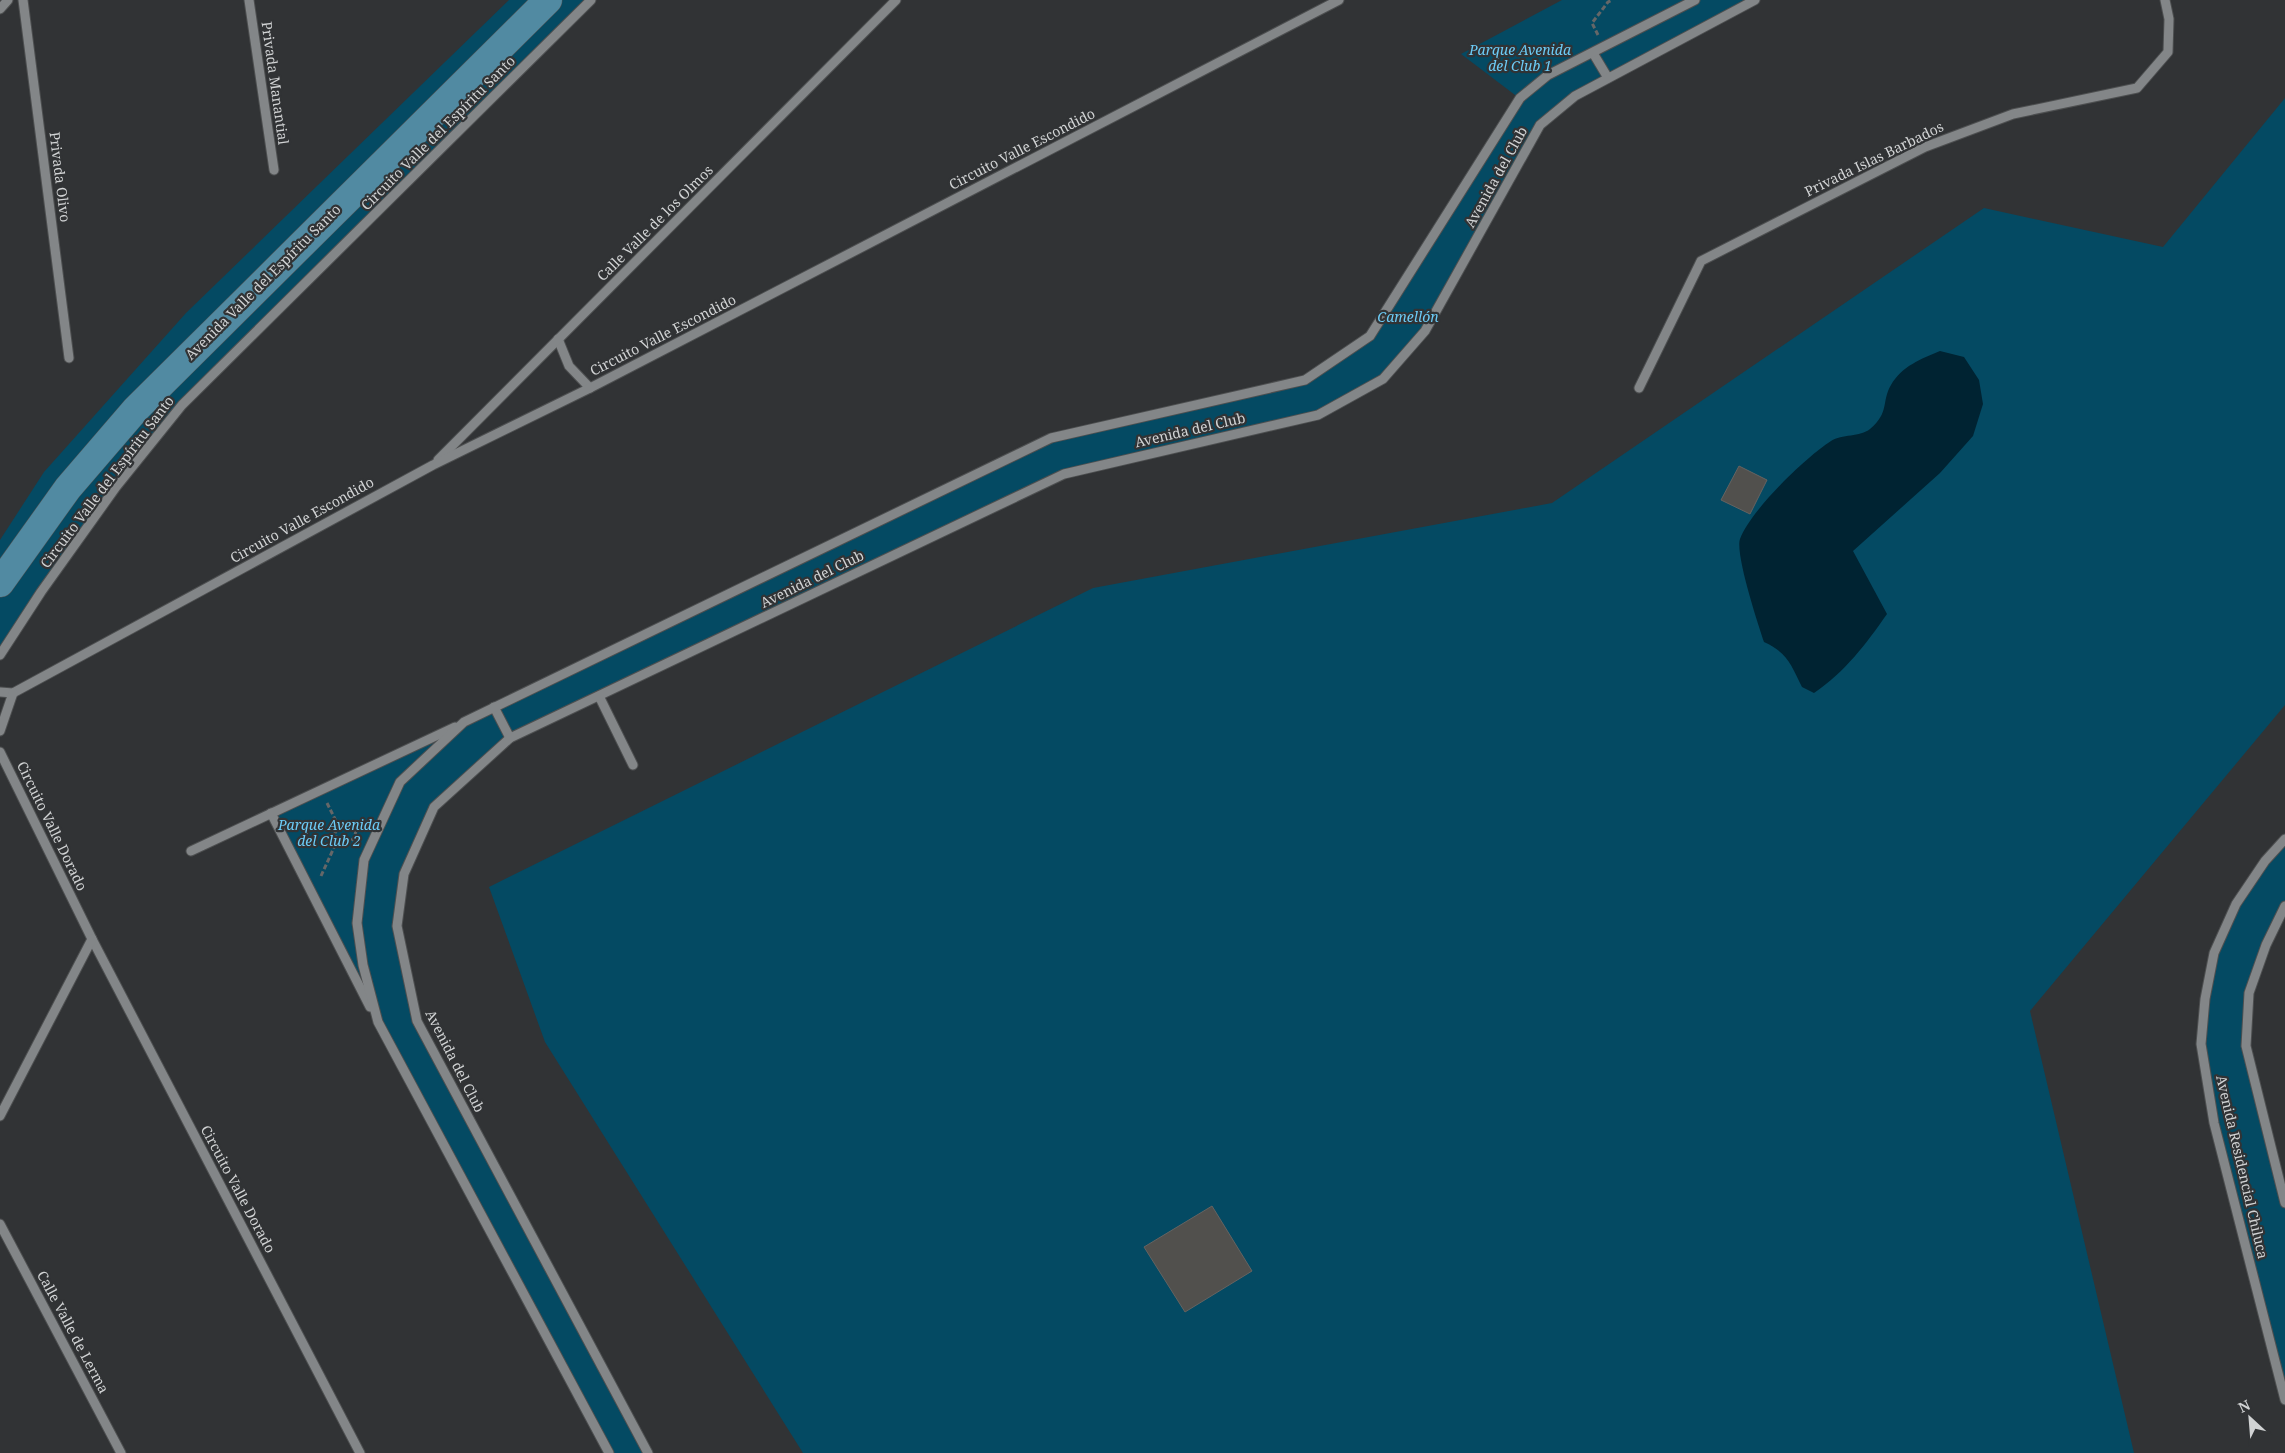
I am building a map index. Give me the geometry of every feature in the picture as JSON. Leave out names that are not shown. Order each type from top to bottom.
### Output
[{"type":"main road","name":"Avenida Valle del Espíritu Santo","points":[[0,583],[68,488],[136,409],[548,0]]},
{"type":"street","points":[[0,9],[8,0]]},
{"type":"street","name":"Privada Olivo","points":[[23,0],[69,358]]},
{"type":"street","name":"Privada Manantial","points":[[249,0],[274,170]]},
{"type":"street","name":"Circuito Valle del Espíritu Santo","points":[[0,655],[41,592],[116,487],[182,405],[591,0]]},
{"type":"street","name":"Calle Valle de los Olmos","points":[[433,465],[896,0]]},
{"type":"street","name":"Circuito Valle Escondido","points":[[13,693],[433,465],[590,388],[1339,0]]},
{"type":"street","name":"Avenida del Club","points":[[191,851],[464,722],[1051,438],[1305,380],[1370,336],[1520,98],[1548,74],[1695,0]]},
{"type":"street","name":"Avenida del Club","points":[[648,1453],[417,1021],[397,926],[404,874],[434,807],[510,738],[1064,474],[1318,415],[1383,379],[1425,331],[1540,125],[1574,96],[1756,0]]},
{"type":"street","name":"Privada Islas Barbados","points":[[1639,388],[1701,261],[1925,147],[2013,114],[2138,88],[2168,52],[2169,18],[2165,0]]},
{"type":"street","points":[[1593,53],[1608,78]]},
{"type":"street","points":[[558,339],[569,366],[590,388]]},
{"type":"street","points":[[0,692],[13,693],[0,731]]},
{"type":"street","points":[[599,696],[633,765]]},
{"type":"street","points":[[494,707],[510,738]]},
{"type":"street","name":"Avenida del Club","points":[[378,1022],[362,965],[357,923],[364,860],[400,782],[464,722]]},
{"type":"street","name":"Circuito Valle Dorado","points":[[0,752],[92,939],[360,1453]]},
{"type":"street","name":"Avenida del Club","points":[[270,814],[378,1022],[610,1453]]},
{"type":"street","name":"Avenida Residencial Chiluca","points":[[2285,839],[2265,862],[2236,904],[2214,953],[2204,999],[2201,1044],[2214,1123],[2285,1400]]},
{"type":"street","points":[[2285,906],[2266,945],[2249,993],[2246,1046],[2285,1203]]},
{"type":"street","points":[[0,1116],[92,939]]},
{"type":"street","name":"Calle Valle de Lerma","points":[[0,1224],[121,1453]]},
{"type":"path","points":[[1604,47],[1592,23],[1608,2],[1612,0]]},
{"type":"path","points":[[320,790],[339,827]]},
{"type":"path","points":[[312,894],[337,841],[335,833],[339,827],[349,825],[356,832],[354,838],[346,845],[337,841]]},
{"type":"green space","points":[[509,0],[591,0],[182,405],[116,487],[0,655],[0,540],[44,472],[186,313]]},
{"type":"green space","points":[[1562,0],[1755,0],[1608,78],[1540,125],[1425,331],[1383,379],[1318,415],[1064,474],[511,738],[434,807],[404,874],[397,926],[417,1021],[648,1453],[609,1453],[271,813],[1051,438],[1305,380],[1370,336],[1519,98],[1461,54]]},
{"type":"green space","points":[[2285,98],[2285,705],[2030,1011],[2134,1453],[803,1453],[545,1042],[489,887],[1093,588],[1552,503],[1984,208],[2163,247]]},
{"type":"green space","points":[[2285,839],[2285,906],[2249,993],[2246,1046],[2285,1203],[2285,1402],[2214,1123],[2201,1044],[2214,953],[2236,904]]},
{"type":"shaded area","points":[[1940,351],[1964,357],[1979,380],[1983,404],[1973,436],[1940,473],[1853,551],[1887,614],[1845,667],[1814,693],[1802,687],[1784,655],[1764,642],[1744,573],[1739,547],[1740,539],[1755,514],[1794,472],[1831,441],[1840,437],[1866,432],[1870,429],[1883,412],[1888,391],[1895,378],[1912,364]]},
{"type":"building","points":[[1739,466],[1767,480],[1750,514],[1721,500]]},
{"type":"building","points":[[1212,1206],[1252,1271],[1185,1312],[1144,1247]]},
{"type":"park label","name":"Parque Avenida del Club 1","points":[[1520,58]]},
{"type":"park label","name":"Camellón","points":[[1408,317]]},
{"type":"park label","name":"Parque Avenida del Club 2","points":[[329,834]]}]
